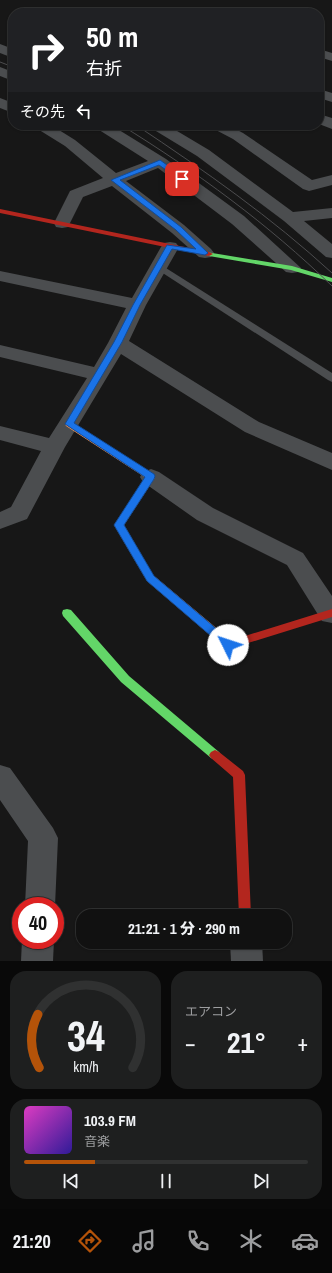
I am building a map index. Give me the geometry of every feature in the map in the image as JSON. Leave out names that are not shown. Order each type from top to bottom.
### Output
[{"type":"street","points":[[49,130],[70,143],[178,229],[205,253]]},
{"type":"street","points":[[109,130],[160,162],[238,220],[292,268]]},
{"type":"street","points":[[169,130],[214,147],[290,217],[332,252]]},
{"type":"street","points":[[227,130],[238,136],[309,186],[332,180]]},
{"type":"street","points":[[214,147],[238,136]]},
{"type":"street","points":[[62,223],[76,194],[160,162]]},
{"type":"street","points":[[0,211],[205,253],[292,268],[332,280]]},
{"type":"street","points":[[290,217],[332,213]]},
{"type":"street","points":[[0,521],[19,513],[54,447],[118,342],[170,246]]},
{"type":"street","points":[[0,276],[137,305]]},
{"type":"street","points":[[118,342],[190,390],[252,427],[332,462]]},
{"type":"street","points":[[0,351],[98,374]]},
{"type":"street","points":[[69,424],[151,476],[205,514],[295,559],[331,614],[228,645],[150,578],[119,525],[151,476]]},
{"type":"street","points":[[0,432],[54,447]]},
{"type":"street","points":[[67,613],[125,679],[239,775],[245,909]]},
{"type":"street","points":[[3,785],[43,838],[40,897]]},
{"type":"street","points":[[37,961],[38,949]]},
{"type":"street","points":[[246,949],[247,961]]},
{"type":"lane","points":[[158,266],[332,378]]},
{"type":"tram line","points":[[0,62],[8,65]]},
{"type":"tram line","points":[[129,130],[177,161],[231,200],[283,241],[332,286]]},
{"type":"tram line","points":[[143,130],[237,195],[309,252],[332,273]]},
{"type":"traffic: fast","points":[[209,254],[292,268],[332,280]]},
{"type":"traffic: fast","points":[[67,613],[125,679],[215,755]]},
{"type":"traffic: slow","points":[[69,424],[151,477],[119,525],[150,578],[229,645]]},
{"type":"traffic: jam","points":[[0,211],[209,254]]},
{"type":"traffic: jam","points":[[229,645],[332,613]]},
{"type":"traffic: jam","points":[[215,755],[239,775],[245,909]]},
{"type":"route","points":[[182,179],[160,162],[115,180],[178,229],[205,253],[170,246],[118,342],[69,424],[151,476],[119,525],[150,578],[228,645]]}]
